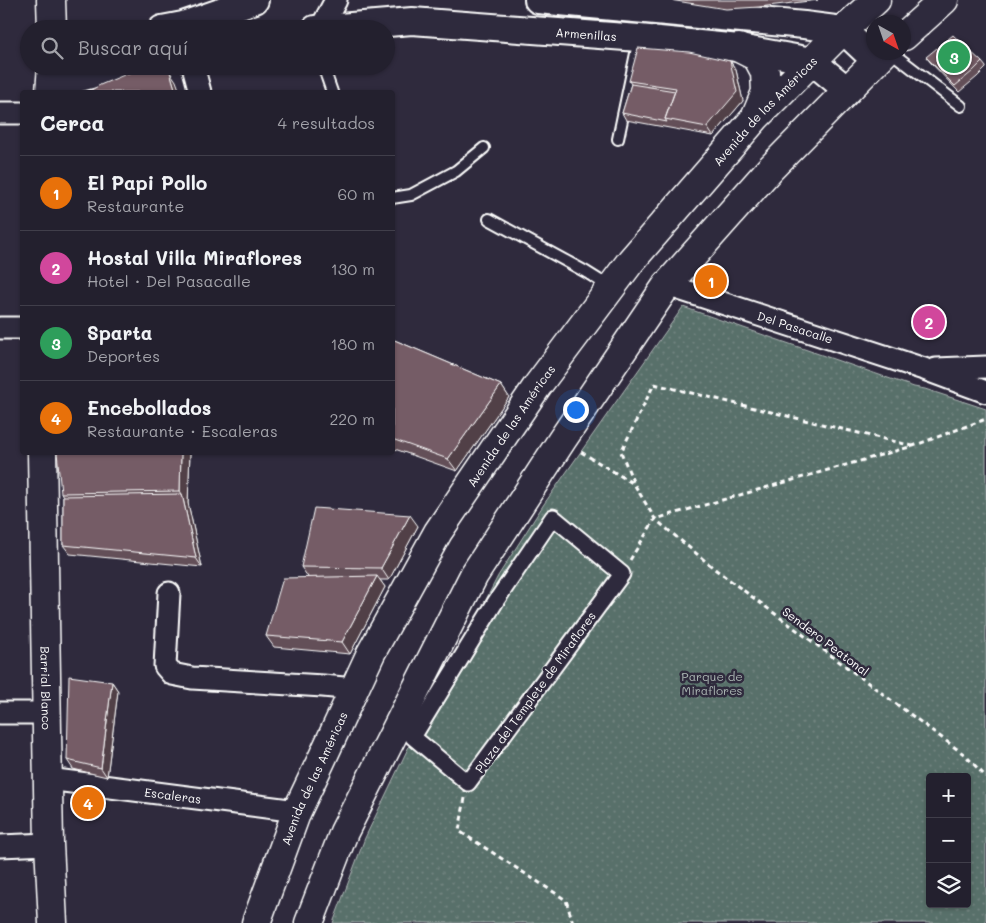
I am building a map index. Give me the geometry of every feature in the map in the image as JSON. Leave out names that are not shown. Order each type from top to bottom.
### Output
[{"type":"main road","points":[[51,0],[52,20]]},
{"type":"main road","name":"Avenida de las Américas","points":[[256,923],[297,811],[371,653],[438,532],[500,434],[631,261],[756,117],[843,30],[876,0]]},
{"type":"main road","points":[[911,30],[944,0]]},
{"type":"main road","points":[[739,48],[757,57],[765,72],[766,92],[756,117]]},
{"type":"main road","points":[[309,923],[344,832],[474,574],[562,440],[667,285],[770,169],[879,60]]},
{"type":"main road","name":"Barrial Blanco","points":[[42,455],[49,844],[53,923]]},
{"type":"street","points":[[196,20],[255,0]]},
{"type":"street","points":[[323,20],[336,0]]},
{"type":"street","points":[[538,0],[843,30],[866,44]]},
{"type":"street","name":"Armenillas","points":[[395,22],[412,21],[639,38],[739,48],[812,61],[847,90]]},
{"type":"street","points":[[51,82],[91,75]]},
{"type":"street","points":[[195,75],[199,90]]},
{"type":"street","points":[[0,113],[20,113]]},
{"type":"street","name":"Del Pasacalle","points":[[667,285],[924,369],[986,392]]},
{"type":"street","points":[[0,328],[20,328]]},
{"type":"street","name":"Del Pasacalle","points":[[924,369],[986,367]]},
{"type":"street","name":"Plaza del Templete de Miraflores","points":[[553,517],[622,574],[468,783],[412,737],[496,601],[553,517]]},
{"type":"street","points":[[169,594],[165,666],[172,674],[192,678],[354,689]]},
{"type":"street","points":[[0,713],[47,713]]},
{"type":"street","name":"Escaleras","points":[[48,779],[297,811]]},
{"type":"street","points":[[0,846],[49,844]]},
{"type":"lane","points":[[618,139],[639,38]]},
{"type":"lane","points":[[892,60],[961,106]]},
{"type":"lane","points":[[326,75],[331,90]]},
{"type":"lane","points":[[395,198],[412,195],[456,172],[484,148]]},
{"type":"lane","points":[[489,219],[586,272],[611,288]]},
{"type":"path","name":"Sendero Peatonal","points":[[913,446],[654,384],[621,452],[634,484],[655,519],[716,570],[965,755],[986,777]]},
{"type":"path","points":[[622,574],[655,519],[913,446],[986,419]]},
{"type":"path","points":[[562,440],[634,484]]},
{"type":"path","points":[[468,783],[459,831],[566,900],[572,923]]},
{"type":"green space","name":"Parque de Miraflores","points":[[683,307],[914,387],[986,409],[986,923],[333,923],[365,838],[413,738],[498,576],[544,504]]},
{"type":"building","points":[[953,35],[982,62],[955,86],[926,57]]},
{"type":"building","points":[[638,48],[689,52],[730,61],[737,92],[707,127],[665,119],[676,88],[629,81]]},
{"type":"building","points":[[124,75],[171,75],[175,90],[91,90]]},
{"type":"building","points":[[631,84],[675,91],[665,119],[667,122],[622,113]]},
{"type":"building","points":[[395,340],[501,385],[448,459],[395,440]]},
{"type":"building","points":[[57,455],[181,455],[180,491],[61,493]]},
{"type":"building","points":[[182,494],[196,558],[63,545],[63,496]]},
{"type":"building","points":[[314,508],[410,515],[381,568],[301,567]]},
{"type":"building","points":[[377,576],[342,642],[266,636],[283,578]]},
{"type":"building","points":[[69,676],[112,682],[101,768],[67,760]]},
{"type":"place","name":"Sparta","points":[[954,57]]},
{"type":"place","name":"El Papi Pollo","points":[[711,281]]},
{"type":"place","name":"Hostal Villa Miraflores","points":[[929,322]]},
{"type":"place","name":"Encebollados","points":[[88,803]]}]
